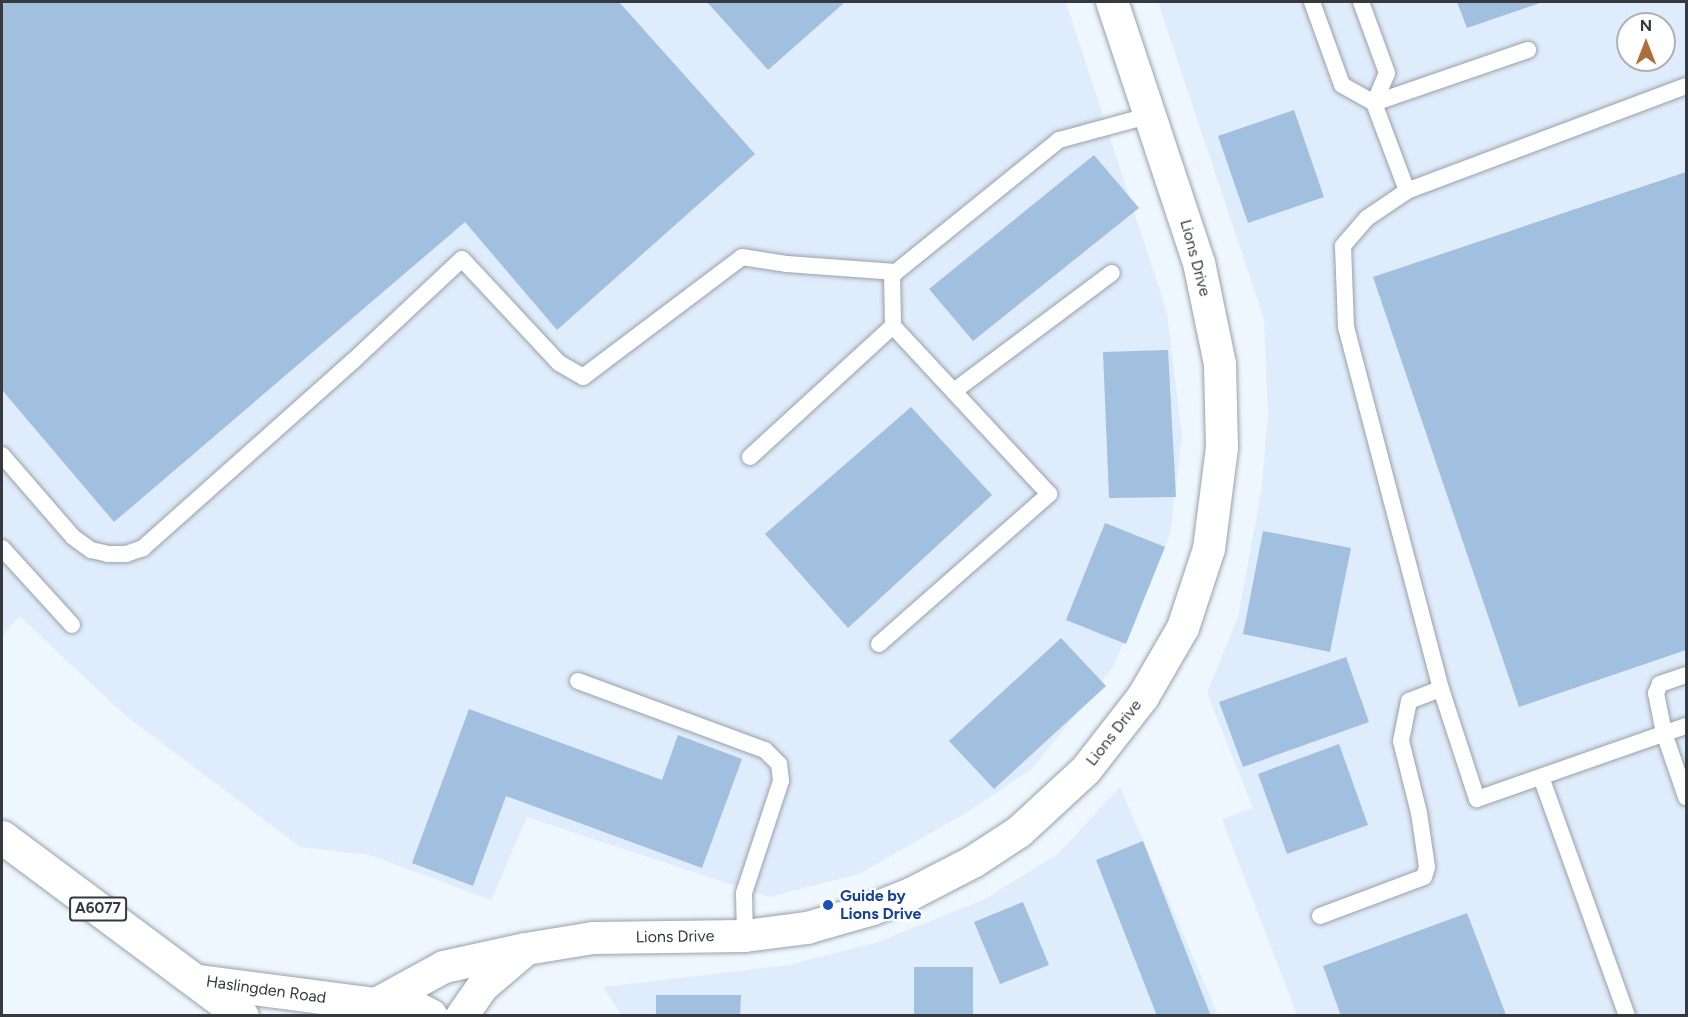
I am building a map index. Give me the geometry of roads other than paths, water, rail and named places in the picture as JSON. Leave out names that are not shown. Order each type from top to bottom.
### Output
[{"type":"highway","name":"Haslingden Road","points":[[2,837],[242,1016]]},
{"type":"highway","name":"Haslingden Road","points":[[195,981],[369,1008]]},
{"type":"highway","name":"A6077","points":[[369,1008],[407,1003],[431,1016]]},
{"type":"street","name":"Lions Drive","points":[[369,1008],[444,967],[526,949],[593,938],[744,936],[807,928],[873,909],[913,893],[973,862],[1019,832],[1086,770],[1143,697],[1183,628],[1209,549],[1222,447],[1220,364],[1199,263],[1112,2]]},
{"type":"street","points":[[462,1016],[483,986],[526,949]]},
{"type":"lane","points":[[1312,2],[1342,85],[1374,103],[1407,191]]},
{"type":"lane","points":[[1361,2],[1387,73],[1374,103]]},
{"type":"lane","points":[[1374,103],[1528,50]]},
{"type":"lane","points":[[1686,86],[1407,191],[1367,218],[1343,246],[1346,327],[1441,689],[1477,799],[1686,726]]},
{"type":"lane","points":[[879,644],[1049,494],[893,326],[892,276],[1059,140],[1151,115]]},
{"type":"lane","points":[[2,455],[73,537],[91,550],[108,554],[126,554],[143,548],[353,361],[462,259],[559,363],[583,377],[741,257],[787,264],[897,272]]},
{"type":"lane","points":[[954,392],[1112,273]]},
{"type":"lane","points":[[750,457],[893,326]]},
{"type":"lane","points":[[2,548],[72,625]]},
{"type":"lane","points":[[1686,675],[1660,684],[1656,693],[1664,734],[1686,797]]},
{"type":"lane","points":[[578,681],[765,750],[773,755],[779,764],[781,781],[744,893],[744,936]]},
{"type":"lane","points":[[1320,916],[1424,877],[1427,867],[1419,813],[1401,741],[1409,701],[1441,689]]},
{"type":"lane","points":[[1541,777],[1627,1016]]},
{"type":"place","name":"Guide by Lions Drive","points":[[828,905]]}]
